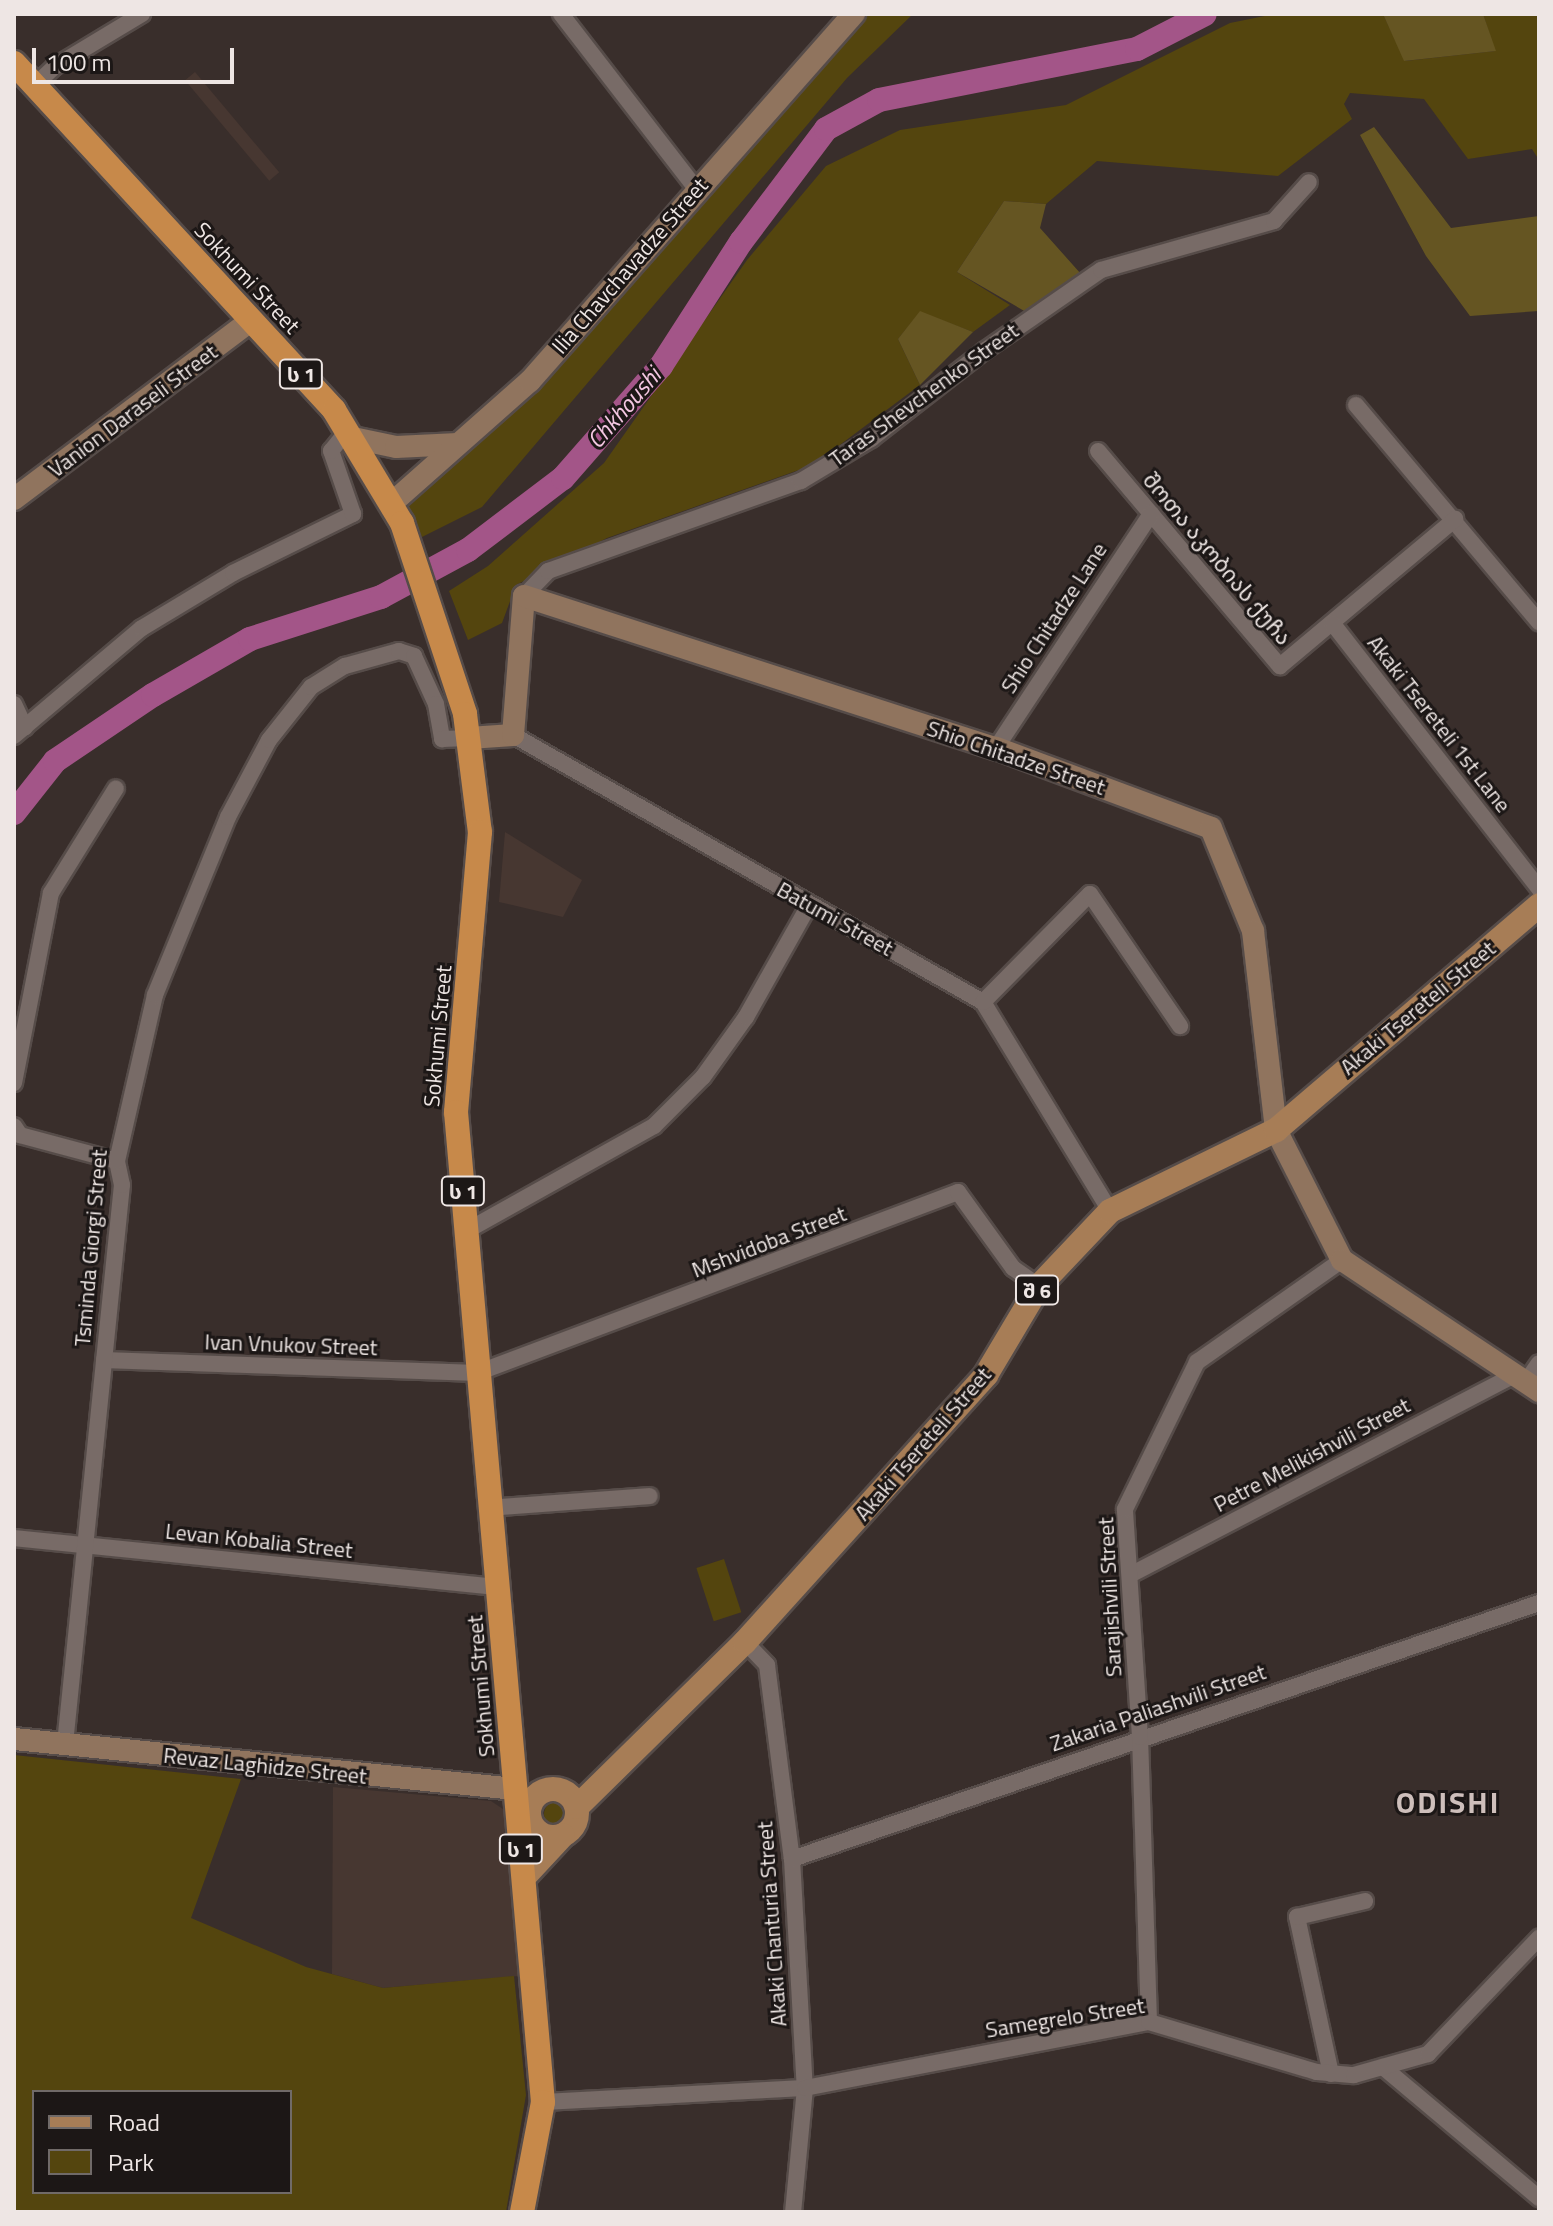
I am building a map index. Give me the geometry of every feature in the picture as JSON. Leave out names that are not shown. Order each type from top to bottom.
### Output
[{"type":"highway","name":"Sokhumi Street","points":[[14,63],[350,434],[397,513],[467,726],[480,832],[456,1112],[488,1508],[499,1587],[515,1779],[526,1824],[524,1877],[543,2102],[522,2212]]},
{"type":"main road","name":"Akaki Tsereteli Street","points":[[618,1769],[745,1642],[986,1375],[1039,1286],[1110,1211],[1276,1130],[1539,905]]},
{"type":"main road","name":"შ 6","points":[[515,1779],[552,1789],[586,1783],[618,1769]]},
{"type":"main road","name":"შ 6","points":[[524,1877],[577,1819],[577,1807],[618,1769]]},
{"type":"main road","name":"შ 6","points":[[515,1779],[586,1783]]},
{"type":"main road","points":[[563,1835],[526,1824],[532,1801],[552,1789],[577,1807]]},
{"type":"street","points":[[35,85],[54,67],[142,14]]},
{"type":"street","points":[[561,14],[697,190]]},
{"type":"street","name":"Ilia Chavchavadze Street","points":[[397,513],[458,444],[530,381],[854,14]]},
{"type":"street","name":"Taras Shevchenko Street","points":[[524,596],[548,571],[801,481],[871,439],[984,351],[1101,270],[1274,221],[1309,182]]},
{"type":"street","name":"Vanion Daraseli Street","points":[[14,499],[250,321]]},
{"type":"street","points":[[1356,405],[1539,622]]},
{"type":"street","points":[[14,704],[20,732],[142,628],[233,573],[353,514],[331,451],[350,434],[396,447],[458,444]]},
{"type":"street","name":"შოთა აკობიას ქუჩა","points":[[1098,451],[1280,666],[1455,519]]},
{"type":"street","name":"Shio Chitadze Lane","points":[[996,748],[1151,514]]},
{"type":"street","points":[[467,726],[513,735],[524,596]]},
{"type":"street","name":"Shio Chitadze Street","points":[[524,596],[996,748],[1211,828],[1253,931],[1276,1130]]},
{"type":"street","name":"Akaki Tsereteli 1st Lane","points":[[1333,624],[1539,889]]},
{"type":"street","name":"Tsminda Giorgi Street","points":[[65,1744],[82,1545],[122,1185],[117,1161],[155,995],[228,817],[269,740],[311,687],[345,666],[399,651],[414,656],[436,704],[442,739],[467,726]]},
{"type":"street","name":"Batumi Street","points":[[513,735],[983,1002],[1110,1211]]},
{"type":"street","points":[[14,1083],[47,905],[85,832],[116,788]]},
{"type":"street","points":[[983,1002],[1090,894],[1180,1026]]},
{"type":"street","points":[[466,1231],[654,1126],[703,1077],[746,1017],[809,905]]},
{"type":"street","points":[[14,1126],[20,1135],[117,1161]]},
{"type":"street","points":[[1276,1130],[1342,1260],[1526,1383],[1539,1363]]},
{"type":"street","name":"Mshvidoba Street","points":[[477,1373],[958,1192],[1013,1268],[1039,1286]]},
{"type":"street","name":"Sarajishvili Street","points":[[1149,2022],[1140,1737],[1125,1509],[1197,1362],[1342,1260]]},
{"type":"street","name":"Ivan Vnukov Street","points":[[104,1360],[477,1373]]},
{"type":"street","name":"Petre Melikishvili Street","points":[[1130,1575],[1526,1383]]},
{"type":"street","points":[[488,1508],[650,1496]]},
{"type":"street","name":"Levan Kobalia Street","points":[[14,1538],[499,1587]]},
{"type":"street","name":"Zakaria Paliashvili Street","points":[[792,1859],[1140,1737],[1539,1603]]},
{"type":"street","name":"Akaki Chanturia Street","points":[[745,1642],[767,1665],[792,1859],[805,2088],[793,2212]]},
{"type":"street","name":"Revaz Laghidze Street","points":[[14,1739],[515,1779]]},
{"type":"street","points":[[1331,2074],[1297,1917],[1365,1901]]},
{"type":"street","name":"Samegrelo Street","points":[[543,2102],[805,2088],[1149,2022],[1331,2074],[1354,2075],[1428,2054],[1539,1938]]},
{"type":"street","points":[[1383,2067],[1539,2198]]},
{"type":"shaded area","points":[[1383,14],[1483,14],[1496,51],[1404,61]]},
{"type":"shaded area","points":[[195,72],[279,172],[269,181],[185,80]]},
{"type":"shaded area","points":[[1374,127],[1451,228],[1539,216],[1539,311],[1470,316],[1426,256],[1360,135]]},
{"type":"shaded area","points":[[1004,201],[1046,204],[1040,228],[1081,274],[1026,312],[957,272]]},
{"type":"shaded area","points":[[920,311],[973,332],[920,385],[898,339]]},
{"type":"shaded area","points":[[505,832],[582,880],[563,917],[499,902]]},
{"type":"shaded area","points":[[333,1787],[491,1801],[509,1813],[519,1976],[383,1988],[332,1974]]},
{"type":"green space","points":[[867,14],[913,14],[847,78],[482,507],[422,537],[408,507],[520,406]]},
{"type":"green space","points":[[1274,14],[1383,14],[1405,61],[1495,51],[1483,14],[1539,14],[1539,160],[1532,149],[1468,159],[1424,99],[1350,93],[1344,104],[1352,119],[1278,176],[1097,161],[1046,204],[1004,201],[957,272],[1010,305],[973,332],[920,312],[898,339],[920,385],[813,465],[607,538],[516,585],[502,623],[468,640],[449,591],[488,566],[604,463],[747,260],[826,166],[900,130],[1066,105],[1230,23]]},
{"type":"green space","points":[[724,1559],[741,1612],[714,1621],[696,1568]]},
{"type":"green space","points":[[14,1755],[241,1779],[191,1918],[306,1967],[383,1988],[514,1976],[526,2095],[506,2212],[14,2212]]},
{"type":"green space","points":[[556,1802],[565,1805],[568,1814],[565,1823],[556,1826],[547,1823],[544,1814],[547,1805]]},
{"type":"waterway","name":"Chkhoushi","points":[[14,813],[55,761],[153,695],[250,639],[381,597],[468,550],[563,478],[661,366],[741,242],[826,129],[879,100],[1137,49],[1205,14]]},
{"type":"district","name":"ODISHI","points":[[1448,1802]]}]
